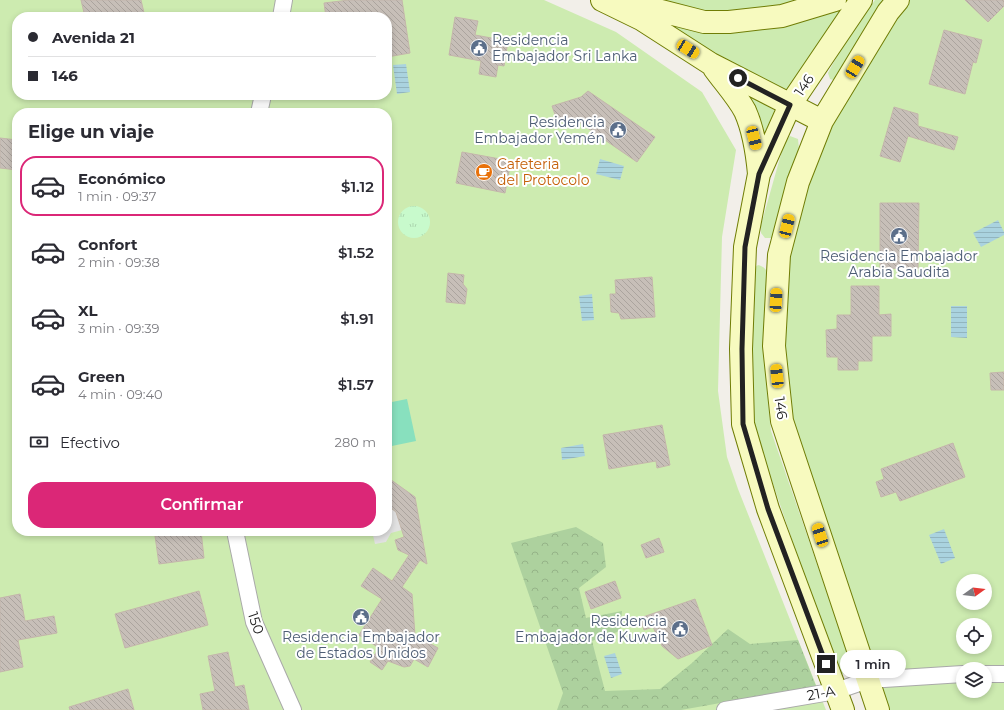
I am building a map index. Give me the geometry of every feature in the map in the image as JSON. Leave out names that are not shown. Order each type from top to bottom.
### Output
[{"type":"main road","points":[[602,0],[641,20],[711,64],[822,121]]},
{"type":"main road","points":[[620,0],[704,22],[729,22],[782,16],[835,0]]},
{"type":"main road","name":"146","points":[[840,701],[768,509],[743,424],[742,349],[745,247],[759,174],[790,105],[862,0]]},
{"type":"main road","name":"146","points":[[878,710],[782,421],[774,346],[779,255],[798,182],[822,121],[888,12],[898,0]]},
{"type":"main road","points":[[711,64],[744,109],[751,126],[757,150],[759,174]]},
{"type":"main road","points":[[745,247],[779,255]]},
{"type":"street","points":[[282,12],[284,0]]},
{"type":"street","name":"150","points":[[235,536],[254,622],[293,710]]},
{"type":"street","name":"21-A","points":[[725,710],[840,701],[868,680],[956,674]]},
{"type":"street","points":[[992,674],[1004,674]]},
{"type":"green space","points":[[0,0],[544,0],[616,32],[702,92],[736,150],[722,237],[718,391],[727,457],[738,489],[826,710],[0,710]]},
{"type":"green space","points":[[602,0],[861,0],[790,105]]},
{"type":"green space","points":[[875,0],[887,0],[838,78],[833,80],[830,79],[828,73],[838,54]]},
{"type":"green space","points":[[898,0],[1004,0],[1004,710],[878,710],[782,421],[774,346],[798,182]]},
{"type":"green space","points":[[743,91],[777,112],[764,142],[759,115]]},
{"type":"green space","points":[[790,136],[798,139],[799,149],[772,238],[765,238],[761,233],[761,225],[785,140]]},
{"type":"green space","points":[[411,206],[417,206],[427,213],[430,222],[429,228],[423,235],[417,238],[411,238],[401,231],[398,225],[398,219],[405,209]]},
{"type":"green space","points":[[758,265],[765,269],[768,277],[766,377],[771,431],[852,665],[850,672],[844,674],[839,673],[833,660],[757,437],[751,401],[753,269]]},
{"type":"green space","points":[[407,399],[416,441],[392,446],[392,402]]},
{"type":"green space","points":[[576,527],[603,543],[606,567],[579,588],[586,618],[622,611],[620,631],[592,641],[605,691],[660,689],[692,663],[728,629],[750,644],[798,640],[816,686],[681,710],[557,710],[563,693],[511,543]]},
{"type":"shaded area","points":[[392,509],[396,512],[402,530],[392,533]]},
{"type":"shaded area","points":[[373,536],[389,536],[386,542],[375,544]]},
{"type":"water","points":[[406,64],[410,92],[397,94],[393,65]]},
{"type":"water","points":[[600,159],[624,166],[620,180],[596,174]]},
{"type":"water","points":[[998,220],[1004,235],[981,247],[973,233]]},
{"type":"water","points":[[592,294],[594,320],[582,321],[579,296]]},
{"type":"water","points":[[951,306],[967,306],[967,338],[951,337]]},
{"type":"water","points":[[583,444],[585,456],[562,460],[561,448]]},
{"type":"water","points":[[944,529],[955,558],[941,564],[929,535]]},
{"type":"water","points":[[615,653],[622,674],[611,678],[604,656]]},
{"type":"building","points":[[81,0],[141,0],[144,12],[84,12]]},
{"type":"building","points":[[349,0],[402,0],[410,53],[392,56],[392,12],[325,12],[324,3]]},
{"type":"building","points":[[965,0],[1004,0],[1004,6],[988,22]]},
{"type":"building","name":"Residencia Embajador Sri Lanka","points":[[455,17],[478,21],[475,35],[508,41],[504,66],[498,65],[496,77],[479,74],[481,61],[449,55]]},
{"type":"building","points":[[944,30],[982,40],[976,63],[973,62],[965,94],[929,84]]},
{"type":"building","name":"Residencia Embajador Yemén","points":[[588,91],[655,137],[637,162],[573,118],[558,123],[552,106],[581,97]]},
{"type":"building","points":[[894,107],[918,114],[918,126],[958,137],[954,150],[908,136],[900,162],[880,156]]},
{"type":"building","points":[[0,138],[12,139],[12,169],[0,168]]},
{"type":"building","name":"Cafeteria del Protocolo","points":[[462,152],[511,161],[505,193],[456,183]]},
{"type":"building","name":"Residencia Embajador Arabia Saudita","points":[[880,203],[919,203],[918,269],[880,268]]},
{"type":"building","points":[[448,273],[464,275],[463,284],[467,289],[465,304],[446,302]]},
{"type":"building","points":[[652,277],[655,317],[621,319],[619,313],[611,312],[610,294],[616,294],[615,280]]},
{"type":"building","points":[[851,286],[879,286],[879,315],[891,314],[891,336],[872,336],[872,361],[858,361],[858,370],[838,370],[838,357],[827,357],[826,330],[837,329],[837,315],[851,315]]},
{"type":"building","points":[[1004,372],[1004,390],[991,390],[990,373]]},
{"type":"building","points":[[662,425],[670,465],[657,468],[656,461],[609,469],[603,435]]},
{"type":"building","points":[[953,443],[965,477],[900,501],[896,492],[881,497],[876,482],[884,479],[881,469]]},
{"type":"building","points":[[392,481],[415,497],[427,564],[420,560],[402,587],[412,594],[415,635],[438,648],[428,667],[414,659],[410,666],[404,667],[388,661],[382,670],[370,662],[379,648],[359,635],[382,599],[361,586],[373,568],[392,581],[409,555],[398,550],[395,540],[404,537],[396,512],[392,509]]},
{"type":"building","points":[[155,536],[202,536],[204,558],[159,564]]},
{"type":"building","points":[[659,538],[664,552],[646,558],[641,545]]},
{"type":"building","points":[[615,581],[621,598],[591,609],[585,592]]},
{"type":"building","points":[[199,591],[208,625],[125,648],[115,614]]},
{"type":"building","points":[[20,594],[25,621],[54,616],[57,633],[18,640],[23,667],[0,672],[0,598]]},
{"type":"building","name":"Residencia Embajador de Kuwait","points":[[695,599],[712,645],[678,659],[662,646],[653,627],[644,630],[640,618]]},
{"type":"building","points":[[228,652],[235,687],[244,685],[249,710],[203,710],[200,694],[215,691],[208,656]]},
{"type":"building","points":[[128,689],[134,710],[70,710],[69,707]]},
{"type":"place","name":"Residencia Embajador Sri Lanka","points":[[479,48]]},
{"type":"place","name":"Residencia Embajador Yemén","points":[[618,130]]},
{"type":"place","name":"Cafeteria del Protocolo","points":[[484,172]]},
{"type":"place","name":"Residencia Embajador Arabia Saudita","points":[[899,236]]},
{"type":"place","name":"Residencia Embajador de Estados Unidos","points":[[361,617]]},
{"type":"place","name":"Residencia Embajador de Kuwait","points":[[680,629]]},
{"type":"route","points":[[738,78],[790,105],[759,174],[745,247],[742,349],[743,424],[768,509],[826,664]]}]
